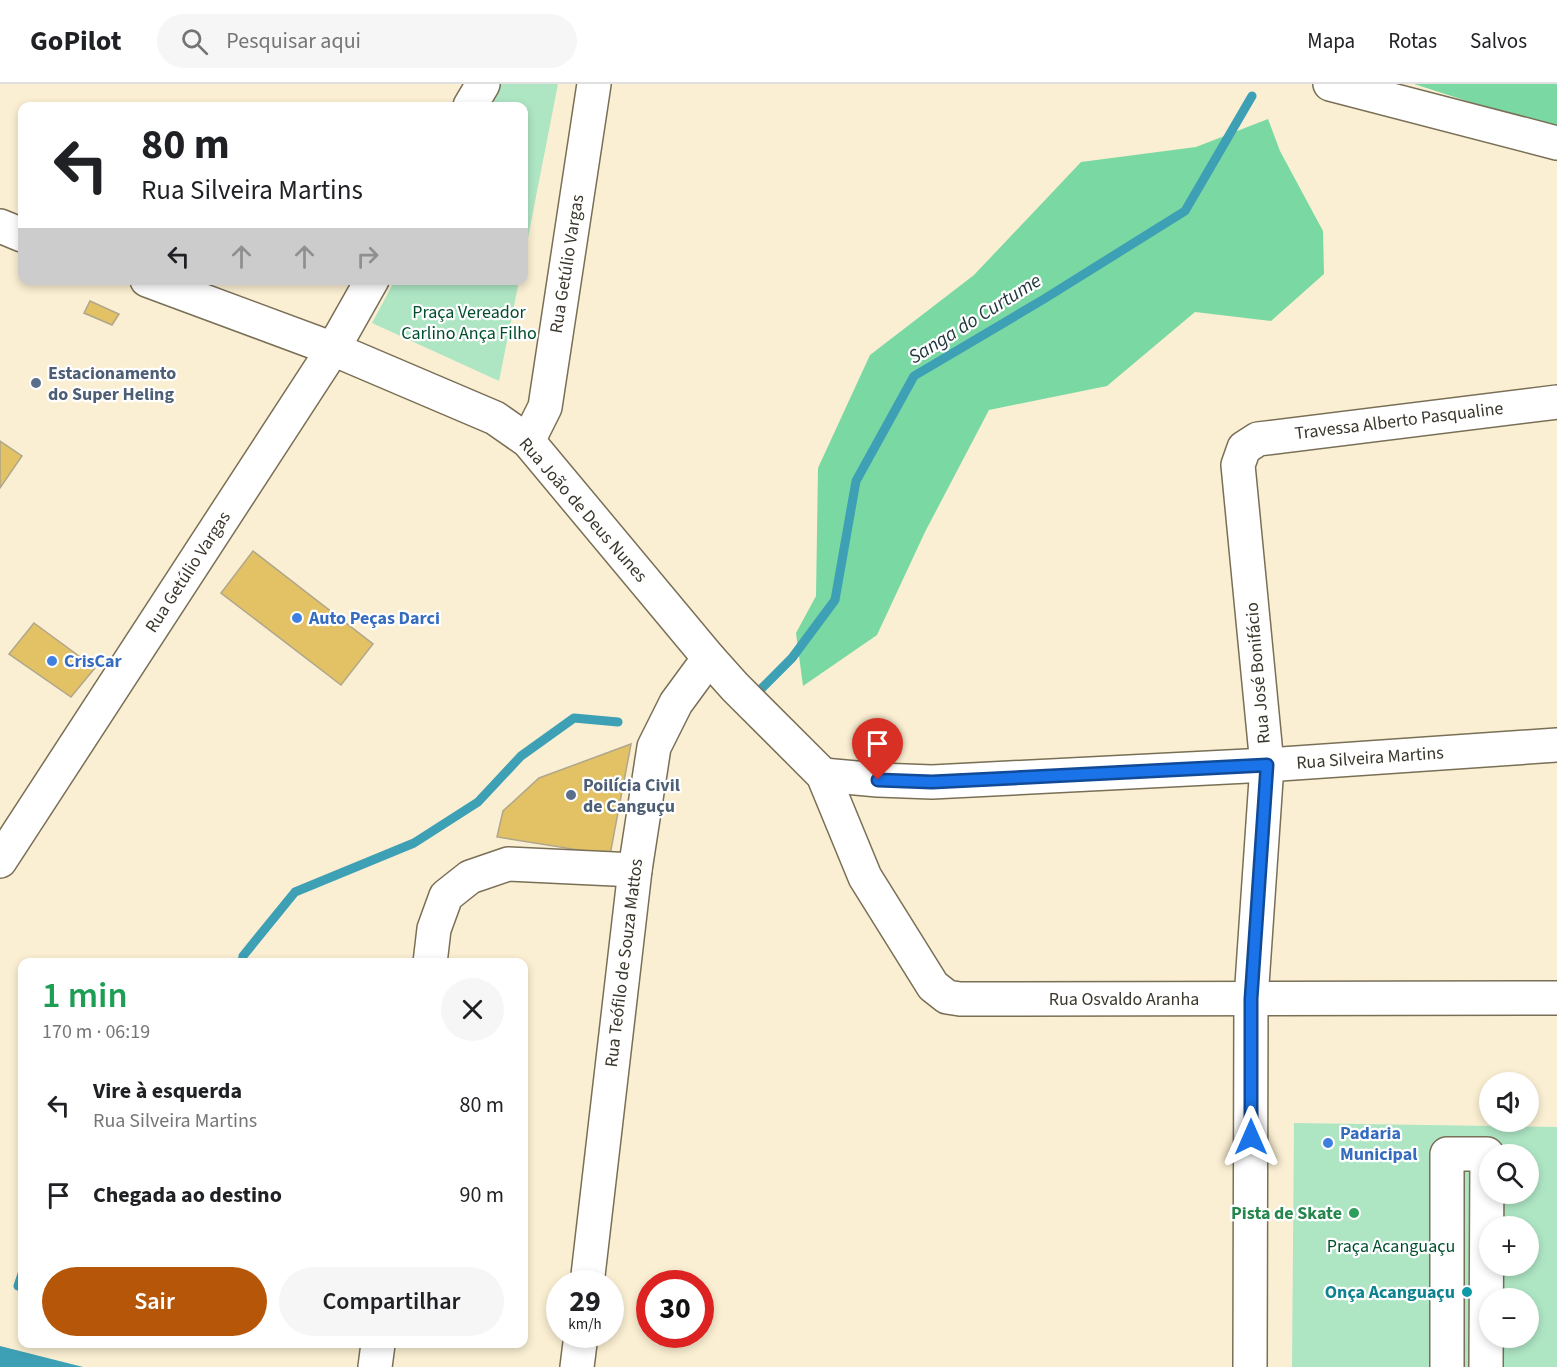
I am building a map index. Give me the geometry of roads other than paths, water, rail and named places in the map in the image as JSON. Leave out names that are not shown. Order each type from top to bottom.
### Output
[{"type":"street","points":[[472,102],[483,84]]},
{"type":"street","name":"Rua Getúlio Vargas","points":[[528,441],[545,407],[594,84]]},
{"type":"street","points":[[1330,84],[1557,143]]},
{"type":"street","points":[[0,226],[18,233]]},
{"type":"street","name":"Rua João de Deus Nunes","points":[[160,285],[333,349],[495,418],[528,441],[709,658],[823,775]]},
{"type":"street","name":"Rua Getúlio Vargas","points":[[0,861],[333,349],[369,285]]},
{"type":"street","name":"Travessa Alberto Pasqualine","points":[[1244,448],[1258,438],[1557,402]]},
{"type":"street","name":"Rua José Bonifácio","points":[[1244,448],[1238,465],[1267,765],[1251,999],[1251,1367]]},
{"type":"street","name":"Rua Teófilo de Souza Mattos","points":[[589,1270],[635,870],[654,747],[676,703],[709,658]]},
{"type":"street","name":"Rua Silveira Martins","points":[[823,775],[932,782],[1267,765],[1557,745]]},
{"type":"street","name":"Rua Osvaldo Aranha","points":[[823,775],[865,877],[933,986],[947,997],[972,999],[1557,998]]},
{"type":"street","points":[[431,958],[434,929],[446,896],[470,877],[508,864],[635,870]]},
{"type":"street","points":[[1447,1367],[1447,1154],[1487,1154],[1486,1216]]},
{"type":"street","points":[[1447,1268],[1479,1269]]},
{"type":"street","points":[[1447,1315],[1479,1315]]},
{"type":"street","points":[[375,1367],[377,1348]]},
{"type":"street","points":[[578,1367],[580,1348]]},
{"type":"street","points":[[1486,1348],[1486,1367]]},
{"type":"water","points":[[0,1346],[83,1367],[0,1367]]},
{"type":"waterway","name":"Sanga do Curtume","points":[[760,690],[792,658],[835,600],[856,481],[914,376],[1044,299],[1185,211],[1252,96]]},
{"type":"waterway","name":"Sanga do Curtume","points":[[243,958],[295,892],[414,843],[478,802],[521,756],[574,718],[618,722]]},
{"type":"place","name":"Estacionamento do Super Heling","points":[[36,383]]},
{"type":"place","name":"Auto Peças Darci","points":[[297,618]]},
{"type":"place","name":"CrisCar","points":[[52,661]]},
{"type":"place","name":"Poilícia Civil de Canguçu","points":[[571,795]]},
{"type":"place","name":"Padaria Municipal","points":[[1328,1143]]},
{"type":"place","name":"Pista de Skate","points":[[1354,1213]]},
{"type":"place","name":"Onça Acanguaçu","points":[[1467,1292]]},
{"type":"park label","name":"Praça Vereador Carlino Ança Filho","points":[[469,322]]},
{"type":"park label","name":"Praça Acanguaçu","points":[[1391,1246]]}]
